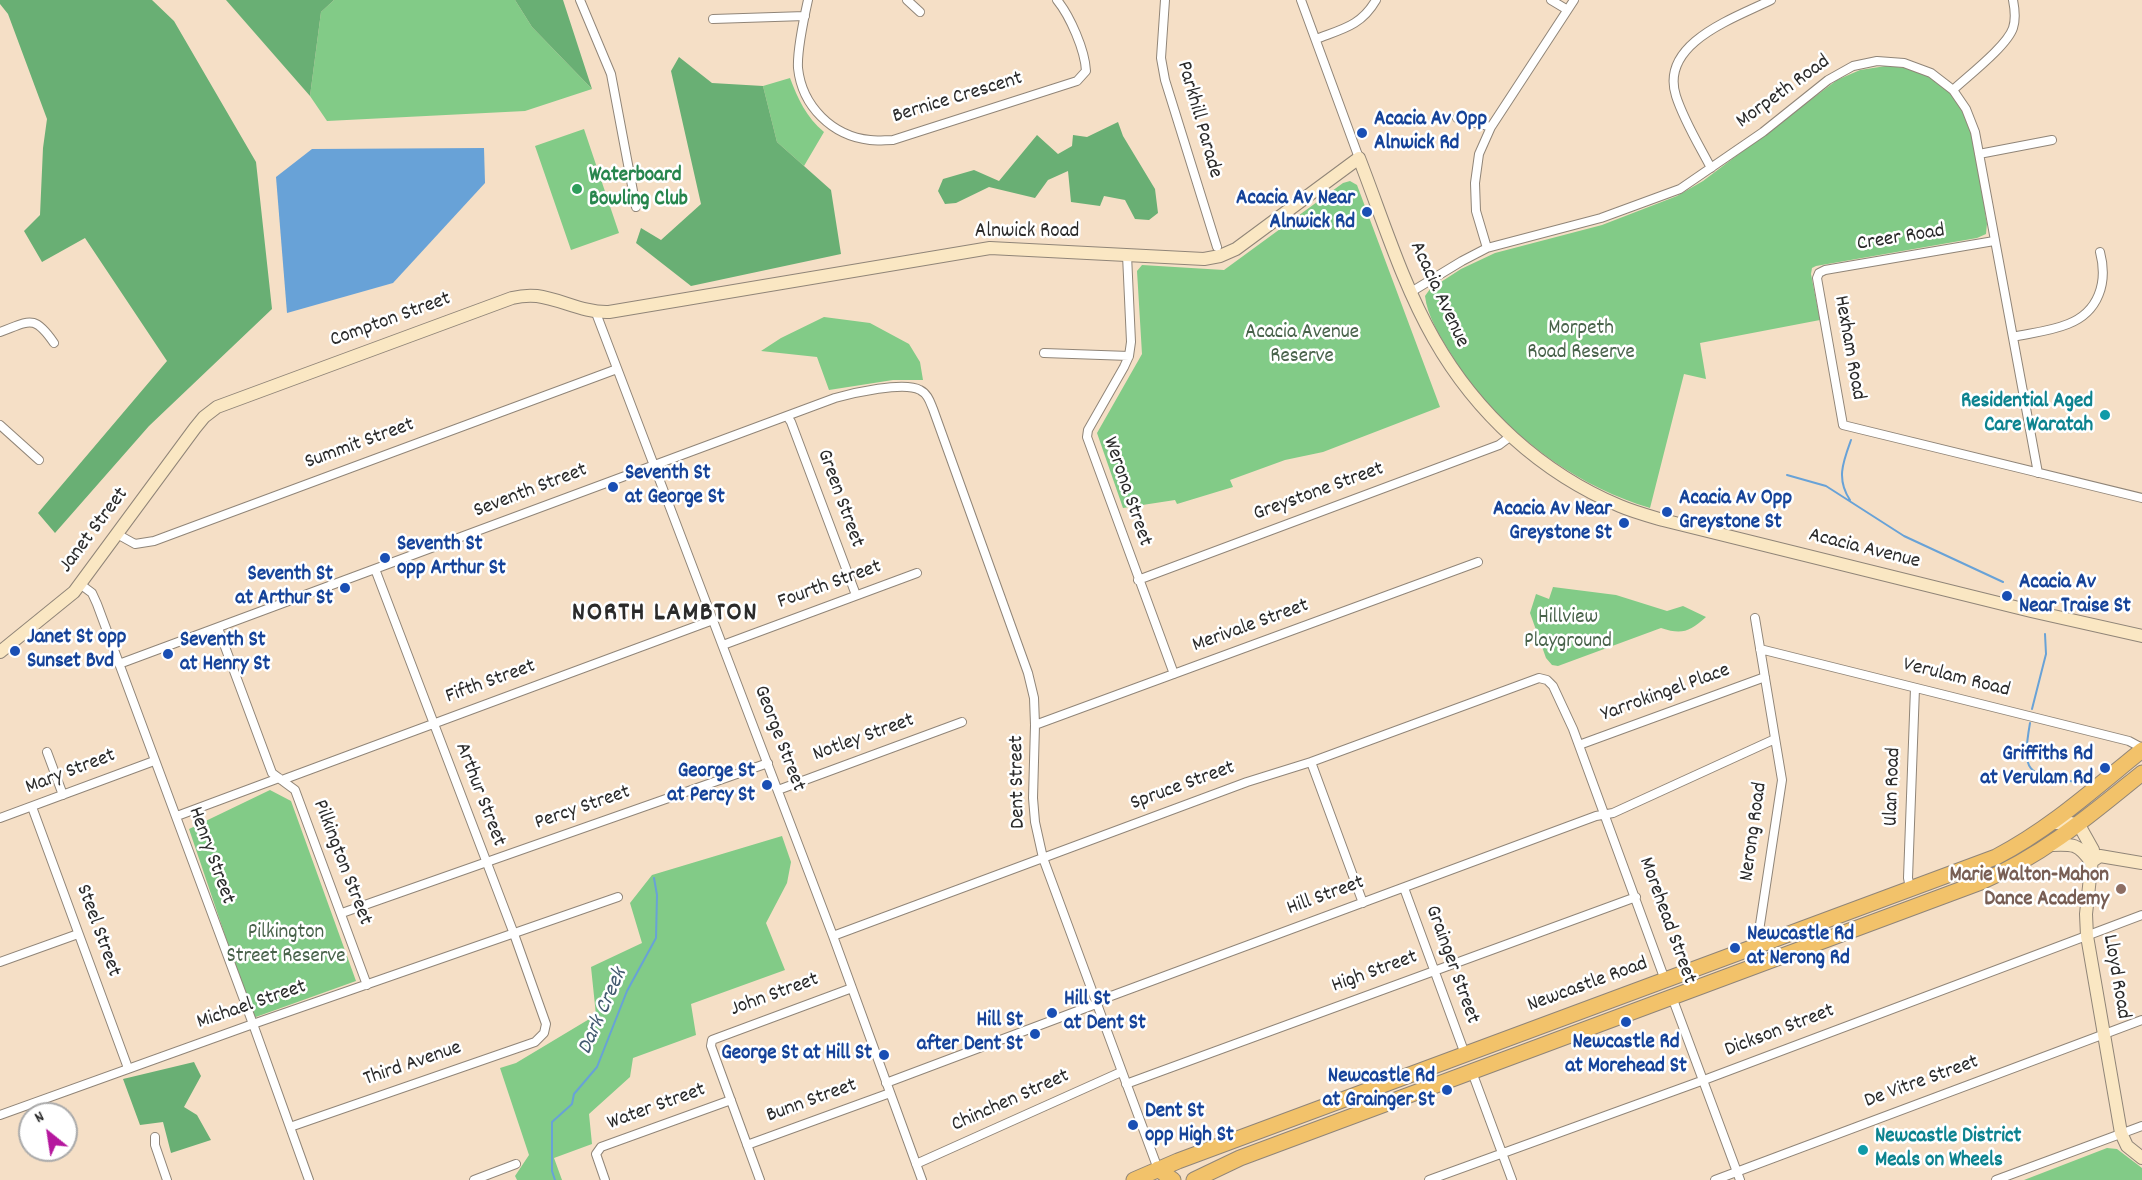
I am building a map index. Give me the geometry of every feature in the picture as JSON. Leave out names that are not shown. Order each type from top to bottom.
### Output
[{"type":"highway","name":"Newcastle Road","points":[[1134,1180],[1161,1174],[1465,1054],[1996,857],[2053,823],[2142,749]]},
{"type":"highway","name":"Newcastle Road","points":[[1194,1180],[1228,1163],[1981,882],[2050,845],[2079,825],[2142,772]]},
{"type":"highway","points":[[1759,945],[1763,963]]},
{"type":"highway","name":"Morehead Street","points":[[1665,980],[1672,996]]},
{"type":"highway","points":[[1213,1180],[1228,1163]]},
{"type":"highway","points":[[1161,1174],[1173,1180]]},
{"type":"street","points":[[580,0],[611,74],[636,207]]},
{"type":"street","name":"Bernice Crescent","points":[[808,0],[798,66],[802,90],[814,110],[827,122],[848,135],[870,140],[893,140],[1077,81],[1086,71],[1079,41],[1057,0]]},
{"type":"street","points":[[907,0],[920,12]]},
{"type":"street","name":"Parkhill Parade","points":[[1165,0],[1161,58],[1165,80],[1216,247]]},
{"type":"street","name":"Acacia Avenue","points":[[1301,0],[1411,292],[1433,338],[1455,372],[1480,404],[1511,436],[1544,463],[1585,489],[1620,506],[1663,520],[2031,611],[2142,636]]},
{"type":"street","points":[[1316,39],[1355,24],[1370,12],[1376,0]]},
{"type":"street","points":[[1551,0],[1566,9]]},
{"type":"street","points":[[1487,248],[1476,212],[1475,183],[1479,154],[1491,127],[1574,0]]},
{"type":"street","points":[[1711,168],[1687,122],[1676,94],[1675,72],[1683,52],[1700,36],[1771,0]]},
{"type":"street","points":[[1953,90],[2002,44],[2013,30],[2016,14],[2013,0]]},
{"type":"street","points":[[713,19],[805,16]]},
{"type":"street","name":"Morpeth Road","points":[[1411,292],[1487,248],[1601,218],[1680,189],[1763,132],[1828,80],[1853,66],[1877,61],[1904,63],[1931,73],[1953,90],[1966,109],[1975,132],[2038,473]]},
{"type":"street","points":[[1457,118],[1491,127]]},
{"type":"street","points":[[1979,154],[2052,140]]},
{"type":"street","name":"Alnwick Road","points":[[597,313],[990,248],[1204,259],[1220,256],[1236,249],[1359,158]]},
{"type":"street","name":"Creer Road","points":[[1817,278],[1824,270],[1994,241]]},
{"type":"street","points":[[2013,337],[2067,324],[2083,316],[2097,301],[2102,284],[2104,266],[2100,252]]},
{"type":"street","name":"Werona Street","points":[[1127,255],[1131,342],[1129,356],[1088,430],[1087,437],[1174,674]]},
{"type":"street","name":"Hexham Road","points":[[1817,278],[1843,425],[2038,473]]},
{"type":"street","name":"Compton Street","points":[[204,417],[216,407],[231,400],[512,298],[538,296],[597,313]]},
{"type":"street","name":"George Street","points":[[597,313],[768,763],[922,1180]]},
{"type":"street","points":[[0,332],[33,322],[40,324],[54,343]]},
{"type":"street","points":[[1044,353],[1129,356]]},
{"type":"street","name":"Summit Street","points":[[117,534],[135,544],[154,541],[617,369]]},
{"type":"street","name":"Seventh Street","points":[[119,664],[857,392],[914,387],[925,393]]},
{"type":"street","name":"Dent Street","points":[[925,393],[933,409],[1020,647],[1032,689],[1035,725],[1033,798],[1035,822],[1043,858],[1161,1174]]},
{"type":"street","name":"Green Street","points":[[787,416],[856,595]]},
{"type":"street","name":"Janet Street","points":[[0,652],[69,596],[80,584],[204,417]]},
{"type":"street","points":[[0,425],[39,460]]},
{"type":"street","name":"Greystone Street","points":[[1138,580],[1499,446],[1511,436]]},
{"type":"street","points":[[2038,473],[2142,498]]},
{"type":"street","name":"Merivale Street","points":[[1035,725],[1478,562]]},
{"type":"street","name":"Arthur Street","points":[[375,569],[514,934],[546,1024],[544,1033]]},
{"type":"street","name":"Fourth Street","points":[[723,645],[917,573]]},
{"type":"street","name":"Henry Street","points":[[80,584],[92,593],[94,598],[154,761],[177,816],[290,1127],[307,1180]]},
{"type":"street","name":"Nerong Road","points":[[1755,618],[1782,780],[1759,931],[1759,945]]},
{"type":"street","name":"Fifth Street","points":[[177,816],[713,620]]},
{"type":"street","name":"Pilkington Street","points":[[218,628],[272,773],[295,790],[368,985]]},
{"type":"street","name":"Verulam Road","points":[[1760,650],[2129,741],[2142,749]]},
{"type":"street","name":"Yarrokingel Place","points":[[1580,745],[1765,677]]},
{"type":"street","name":"Spruce Street","points":[[832,936],[1247,782],[1311,762],[1539,678],[1547,680]]},
{"type":"street","name":"Morehead Street","points":[[1547,680],[1553,686],[1580,745],[1665,980]]},
{"type":"street","name":"Ulan Road","points":[[1910,888],[1908,878],[1915,688]]},
{"type":"street","name":"Notley Street","points":[[778,790],[962,722]]},
{"type":"street","name":"Hill Street","points":[[886,1083],[1096,1004],[1103,999],[1613,813],[1775,739]]},
{"type":"street","points":[[47,752],[63,795]]},
{"type":"street","name":"Mary Street","points":[[0,818],[154,761]]},
{"type":"street","points":[[1311,762],[1363,903]]},
{"type":"street","name":"Percy Street","points":[[342,913],[768,763]]},
{"type":"street","name":"Steel Street","points":[[32,807],[128,1068]]},
{"type":"street","points":[[2053,823],[2079,825]]},
{"type":"street","name":"Lloyd Road","points":[[2079,825],[2093,848],[2086,914],[2087,936],[2121,1133]]},
{"type":"street","points":[[2050,845],[2072,844],[2082,850],[2091,862],[2100,856],[2142,863]]},
{"type":"street","name":"Grainger Street","points":[[1404,888],[1465,1054]]},
{"type":"street","name":"Michael Street","points":[[0,1115],[618,897]]},
{"type":"street","name":"High Street","points":[[1126,1084],[1636,897]]},
{"type":"street","name":"Dickson Street","points":[[1429,1180],[1704,1080],[2142,915]]},
{"type":"street","points":[[0,962],[78,934]]},
{"type":"street","name":"John Street","points":[[731,1100],[711,1046],[712,1040],[852,988]]},
{"type":"street","name":"Morehead Street","points":[[1672,996],[1738,1176]]},
{"type":"street","name":"De Vitre Street","points":[[1715,1180],[1738,1176],[2142,1020]]},
{"type":"street","name":"Third Avenue","points":[[290,1127],[535,1042],[544,1033]]},
{"type":"street","name":"Chinchen Street","points":[[916,1164],[1122,1072]]},
{"type":"street","points":[[1472,1072],[1512,1180]]},
{"type":"street","name":"Bunn Street","points":[[747,1145],[890,1094]]},
{"type":"street","points":[[731,1100],[760,1180]]},
{"type":"street","name":"Water Street","points":[[605,1180],[597,1157],[597,1151],[601,1147],[731,1100]]},
{"type":"street","points":[[1996,1180],[2142,1126]]},
{"type":"street","points":[[2121,1133],[2127,1146],[2142,1158]]},
{"type":"street","points":[[155,1137],[155,1145],[167,1180]]},
{"type":"street","points":[[474,1180],[516,1164]]},
{"type":"green space","points":[[0,0],[152,0],[174,21],[256,162],[272,309],[149,426],[55,533],[38,513],[167,361],[85,238],[42,262],[24,231],[40,215],[43,148],[47,119],[8,14],[0,4]]},
{"type":"green space","points":[[226,0],[334,0],[321,12],[310,96]]},
{"type":"green space","points":[[334,0],[515,0],[532,27],[592,89],[525,111],[327,121],[310,96],[321,12]]},
{"type":"green space","points":[[515,0],[563,0],[592,89],[532,27]]},
{"type":"green space","points":[[679,57],[712,83],[763,86],[777,142],[831,190],[841,254],[691,286],[636,243],[641,228],[661,240],[701,204],[671,71]]},
{"type":"green space","name":"Morpeth Road Reserve","points":[[1886,66],[1911,69],[1935,80],[1951,94],[1963,113],[1977,156],[1987,223],[1986,234],[1977,238],[1816,266],[1812,268],[1811,274],[1820,320],[1700,343],[1706,379],[1684,374],[1650,508],[1600,489],[1553,461],[1511,427],[1468,380],[1431,318],[1425,296],[1430,289],[1461,269],[1495,253],[1602,225],[1677,196],[1703,181],[1837,80],[1860,70]]},
{"type":"green space","points":[[790,78],[803,107],[824,132],[804,166],[777,142],[763,86]]},
{"type":"green space","points":[[1118,122],[1123,136],[1155,189],[1158,213],[1149,220],[1135,219],[1125,200],[1104,196],[1100,206],[1071,202],[1068,171],[1048,180],[1035,198],[989,187],[956,203],[945,204],[938,191],[943,179],[974,170],[999,181],[1037,135],[1058,154],[1072,146],[1073,135],[1087,137]]},
{"type":"green space","name":"Waterboard Bowling Club","points":[[584,129],[619,233],[571,250],[535,146]]},
{"type":"green space","name":"Acacia Avenue Reserve","points":[[1350,181],[1357,185],[1440,407],[1323,452],[1285,460],[1230,480],[1233,487],[1177,504],[1175,500],[1123,508],[1097,433],[1142,354],[1137,271],[1142,265],[1224,270],[1343,183]]},
{"type":"green space","points":[[824,317],[870,323],[909,344],[920,362],[923,380],[893,380],[829,390],[817,357],[761,351],[781,338]]},
{"type":"green space","name":"Hillview Playground","points":[[1553,587],[1616,595],[1667,611],[1683,606],[1706,617],[1685,631],[1661,628],[1558,666],[1552,665],[1546,658],[1530,613],[1536,594],[1549,599]]},
{"type":"green space","name":"Pilkington Street Reserve","points":[[270,790],[291,801],[356,981],[253,1018],[189,829]]},
{"type":"green space","points":[[782,836],[791,862],[787,883],[766,923],[785,970],[691,1004],[696,1035],[633,1058],[630,1077],[589,1114],[592,1144],[554,1158],[562,1180],[517,1180],[515,1176],[529,1155],[500,1068],[516,1063],[596,1015],[591,967],[642,943],[630,903],[652,875]]},
{"type":"green space","points":[[194,1062],[201,1076],[184,1107],[197,1115],[211,1140],[171,1153],[163,1122],[140,1125],[123,1079]]},
{"type":"green space","points":[[2107,1148],[2117,1149],[2142,1168],[2142,1180],[2024,1180]]},
{"type":"water","points":[[484,148],[485,183],[393,283],[287,313],[276,177],[312,149]]},
{"type":"waterway","points":[[1850,500],[1843,485],[1842,470],[1851,440]]},
{"type":"waterway","points":[[1787,475],[1826,486],[1904,536],[2003,582]]},
{"type":"waterway","points":[[2032,709],[2046,654],[2045,634]]},
{"type":"waterway","points":[[2030,723],[2027,753],[2032,769],[2047,777],[2075,782]]},
{"type":"waterway","name":"Dark Creek","points":[[555,1180],[552,1171],[552,1122],[572,1104],[574,1094],[597,1067],[627,991],[656,938],[657,895],[654,878]]},
{"type":"place","name":"Acacia Av Opp Alnwick Rd","points":[[1362,133]]},
{"type":"place","name":"Waterboard Bowling Club","points":[[577,189]]},
{"type":"place","name":"Acacia Av Near Alnwick Rd","points":[[1367,212]]},
{"type":"place","name":"Residential Aged Care Waratah","points":[[2105,415]]},
{"type":"place","name":"Seventh St at George St","points":[[613,487]]},
{"type":"place","name":"Acacia Av Opp Greystone St","points":[[1667,512]]},
{"type":"place","name":"Acacia Av Near Greystone St","points":[[1624,523]]},
{"type":"place","name":"Seventh St opp Arthur St","points":[[385,558]]},
{"type":"place","name":"Seventh St at Arthur St","points":[[345,588]]},
{"type":"place","name":"Acacia Av Near Traise St","points":[[2007,596]]},
{"type":"place","name":"Janet St opp Sunset Bvd","points":[[15,651]]},
{"type":"place","name":"Seventh St at Henry St","points":[[168,654]]},
{"type":"place","name":"Griffiths Rd at Verulam Rd","points":[[2105,768]]},
{"type":"place","name":"George St at Percy St","points":[[767,785]]},
{"type":"place","name":"Marie Walton-Mahon Dance Academy","points":[[2121,889]]},
{"type":"place","name":"Newcastle Rd at Nerong Rd","points":[[1735,948]]},
{"type":"place","name":"Hill St at Dent St","points":[[1052,1013]]},
{"type":"place","name":"Newcastle Rd at Morehead St","points":[[1626,1022]]},
{"type":"place","name":"Hill St after Dent St","points":[[1035,1034]]},
{"type":"place","name":"George St at Hill St","points":[[884,1055]]},
{"type":"place","name":"Newcastle Rd at Grainger St","points":[[1447,1090]]},
{"type":"place","name":"Dent St opp High St","points":[[1133,1125]]},
{"type":"place","name":"Newcastle District Meals on Wheels","points":[[1863,1150]]},
{"type":"district","name":"NORTH LAMBTON","points":[[665,615]]}]
